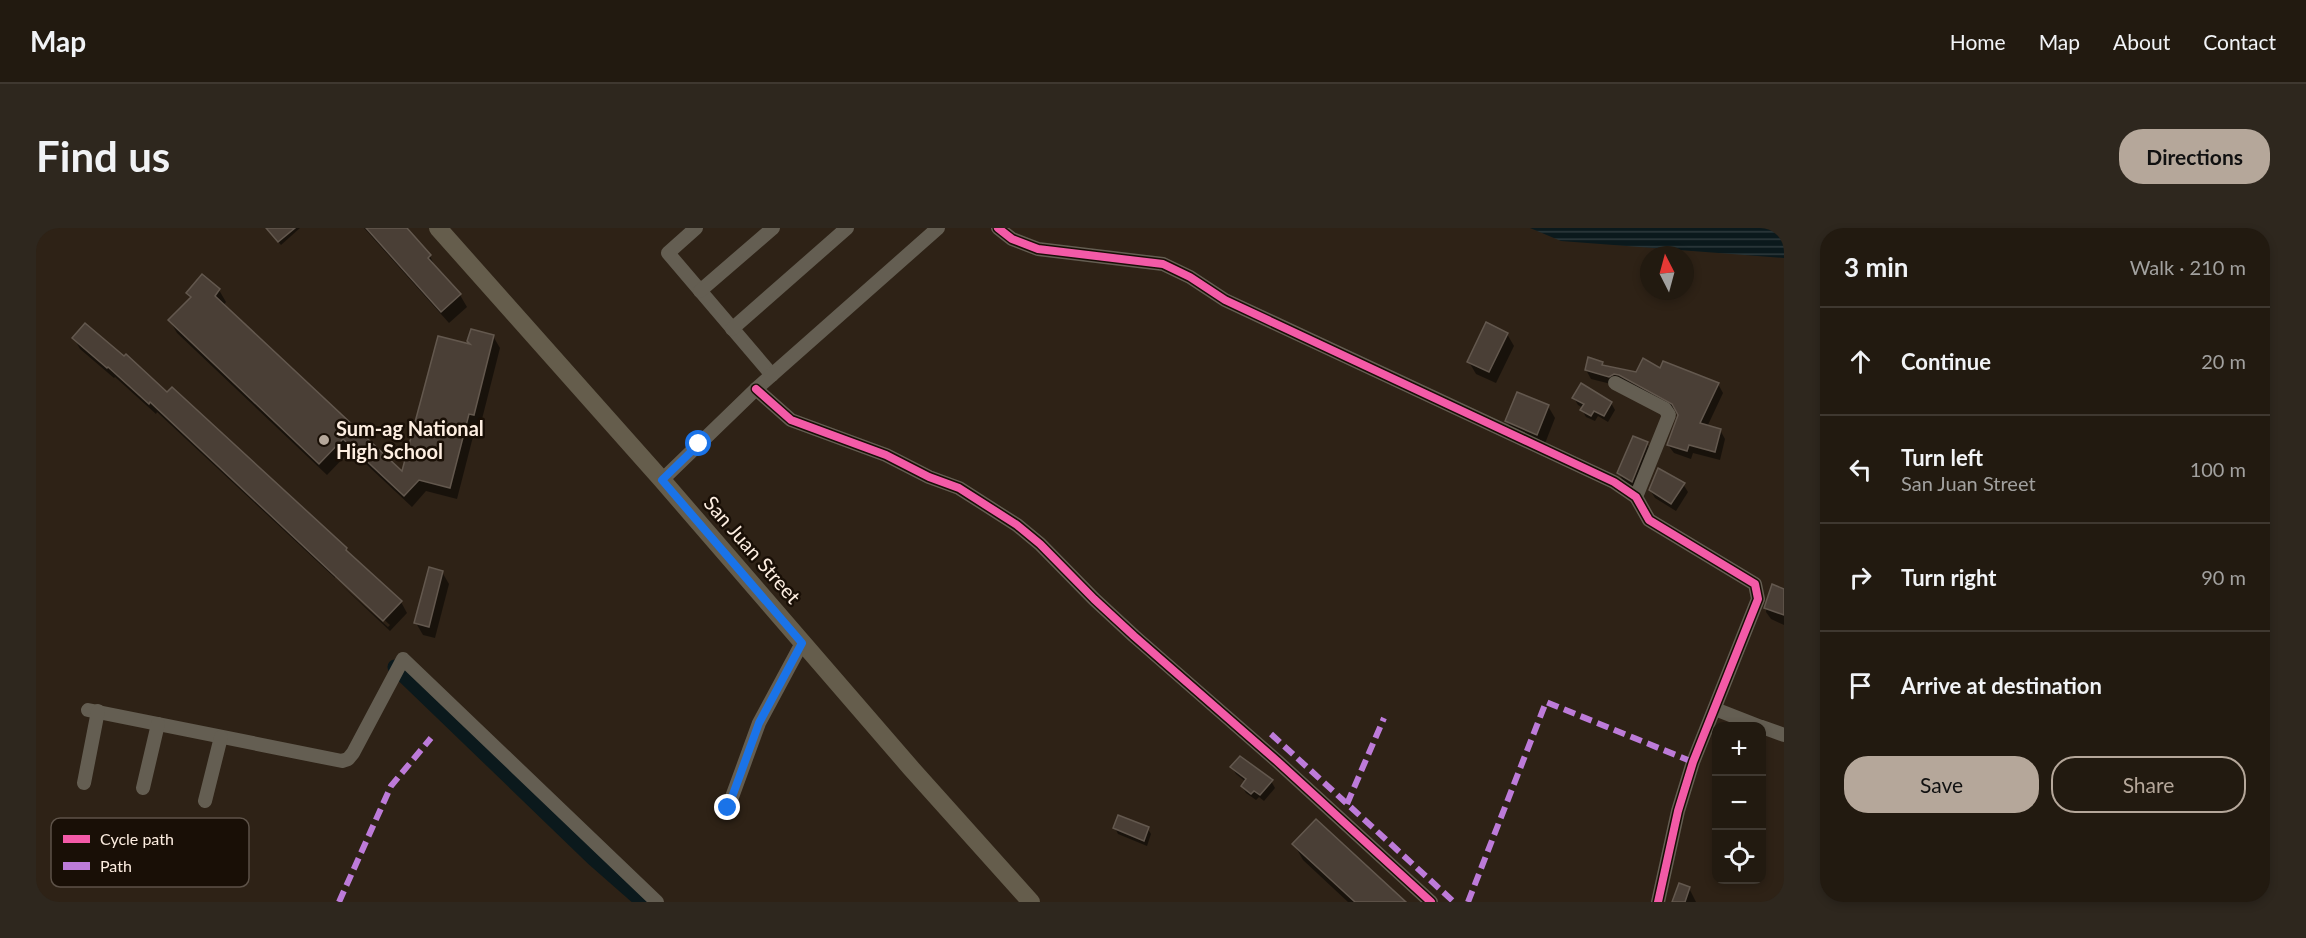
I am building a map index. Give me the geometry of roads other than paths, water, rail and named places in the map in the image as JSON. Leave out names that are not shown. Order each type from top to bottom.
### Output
[{"type":"main road","name":"San Juan Street","points":[[438,228],[1031,902]]},
{"type":"street","points":[[696,228],[668,253],[772,375]]},
{"type":"street","points":[[700,291],[773,228]]},
{"type":"street","points":[[732,329],[847,228]]},
{"type":"street","points":[[662,480],[756,389],[938,228]]},
{"type":"street","points":[[998,228],[1012,239],[1038,249],[1163,264],[1190,277],[1225,300],[1614,482],[1636,497],[1649,520],[1755,584],[1758,599],[1693,762],[1678,811],[1658,902]]},
{"type":"street","points":[[1615,383],[1665,409],[1669,415],[1636,497]]},
{"type":"street","points":[[756,389],[791,420],[886,455],[929,477],[959,488],[1017,525],[1040,544],[1134,636],[1268,753],[1431,902]]},
{"type":"street","points":[[728,808],[759,723],[802,643]]},
{"type":"street","points":[[84,783],[93,710],[334,761],[348,759],[403,659],[657,902]]},
{"type":"street","points":[[1715,710],[1747,722]]},
{"type":"street","points":[[143,788],[158,724]]},
{"type":"street","points":[[1766,729],[1784,735]]},
{"type":"street","points":[[205,801],[221,737]]},
{"type":"waterway","points":[[395,667],[593,858],[643,902]]},
{"type":"place","name":"Sum-ag National High School","points":[[324,440]]}]
